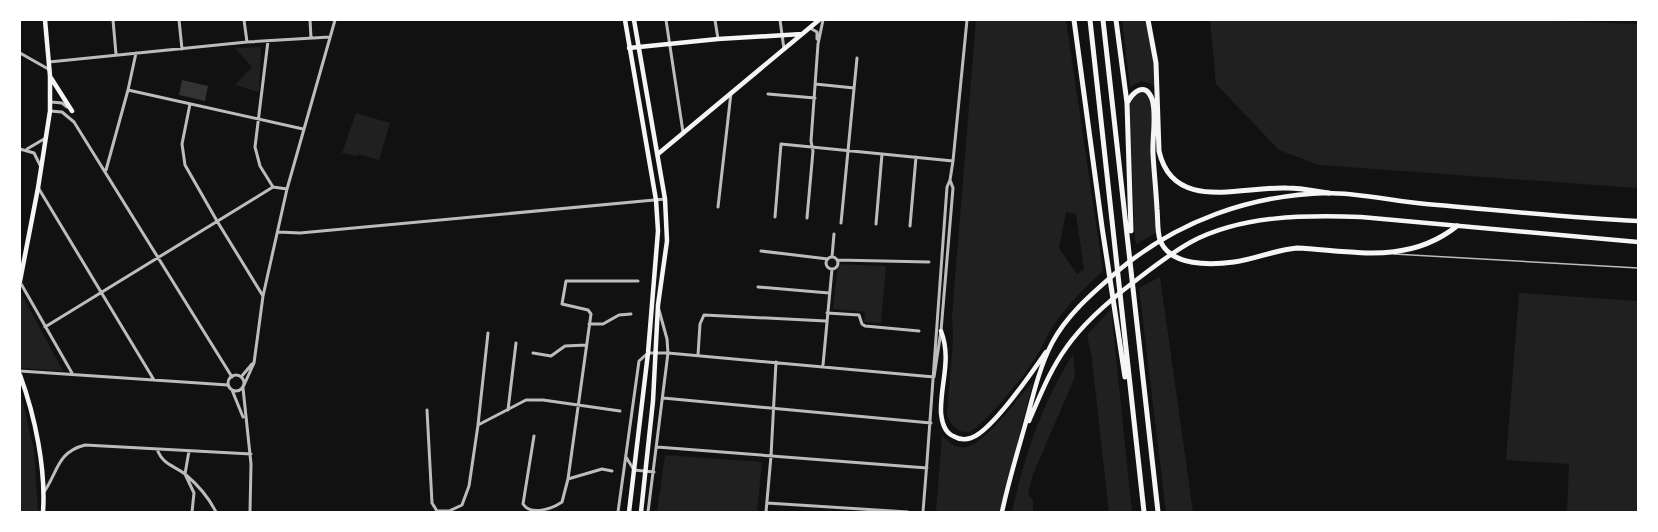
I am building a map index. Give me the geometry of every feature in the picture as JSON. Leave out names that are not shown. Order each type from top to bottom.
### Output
[{"type":"highway","points":[[1074,20],[1102,227],[1136,438]]},
{"type":"highway","points":[[1090,20],[1144,513]]},
{"type":"highway","points":[[1103,20],[1158,513]]},
{"type":"highway","points":[[1116,20],[1127,103],[1133,284]]},
{"type":"highway","points":[[1148,20],[1156,63],[1159,151],[1162,163],[1178,184],[1204,192],[1288,188],[1329,193]]},
{"type":"highway","points":[[1127,103],[1132,94],[1143,89],[1148,91],[1153,104],[1152,149],[1160,239],[1170,254],[1185,261],[1236,262],[1282,249],[1297,248],[1391,254],[1418,248],[1447,234],[1457,226]]},
{"type":"main road","points":[[20,282],[42,170],[51,102],[45,20]]},
{"type":"main road","points":[[625,20],[656,201],[658,231],[648,353],[630,513]]},
{"type":"main road","points":[[634,20],[665,199],[668,241],[658,305],[646,472],[640,513]]},
{"type":"main road","points":[[658,154],[821,20]]},
{"type":"main road","points":[[629,48],[802,34]]},
{"type":"main road","points":[[50,76],[72,111]]},
{"type":"main road","points":[[941,331],[947,348],[942,420],[949,435],[959,439],[971,438],[1003,409],[1064,324],[1090,295],[1138,254],[1187,225],[1248,202],[1329,193],[1638,221]]},
{"type":"main road","points":[[1022,434],[1059,357],[1100,310],[1126,288],[1192,242],[1228,229],[1280,218],[1315,215],[1638,242]]},
{"type":"main road","points":[[1002,513],[1022,434],[1051,345]]},
{"type":"main road","points":[[20,373],[35,428],[44,492],[43,513]]},
{"type":"street","points":[[113,20],[116,54]]},
{"type":"street","points":[[179,20],[182,49]]},
{"type":"street","points":[[244,20],[247,42]]},
{"type":"street","points":[[310,20],[311,38]]},
{"type":"street","points":[[232,390],[238,391],[244,387],[254,363],[263,296],[286,189],[335,20]]},
{"type":"street","points":[[666,20],[683,132]]},
{"type":"street","points":[[715,20],[718,39]]},
{"type":"street","points":[[780,20],[784,49]]},
{"type":"street","points":[[807,218],[821,20]]},
{"type":"street","points":[[934,377],[947,187],[953,161],[967,20]]},
{"type":"street","points":[[809,28],[817,32],[818,44]]},
{"type":"street","points":[[49,62],[247,42],[330,37]]},
{"type":"street","points":[[268,41],[255,147],[260,166],[273,187]]},
{"type":"street","points":[[20,53],[50,70]]},
{"type":"street","points":[[105,171],[136,53]]},
{"type":"street","points":[[841,223],[857,58]]},
{"type":"street","points":[[815,84],[854,88]]},
{"type":"street","points":[[128,90],[303,129]]},
{"type":"street","points":[[718,207],[731,92]]},
{"type":"street","points":[[768,94],[814,98]]},
{"type":"street","points":[[51,102],[62,103],[72,111],[74,122]]},
{"type":"street","points":[[190,104],[183,138],[183,156],[190,175],[263,296]]},
{"type":"street","points":[[50,111],[62,112],[74,122],[232,377]]},
{"type":"street","points":[[25,150],[47,136]]},
{"type":"street","points":[[775,217],[782,144],[953,161]]},
{"type":"street","points":[[20,149],[37,156],[42,170]]},
{"type":"street","points":[[876,224],[882,154]]},
{"type":"street","points":[[910,226],[916,157]]},
{"type":"street","points":[[923,513],[953,188],[950,180]]},
{"type":"street","points":[[45,327],[273,187],[286,189]]},
{"type":"street","points":[[38,189],[154,380]]},
{"type":"street","points":[[278,232],[300,233],[665,199]]},
{"type":"street","points":[[832,269],[827,266],[834,234]]},
{"type":"street","points":[[761,251],[837,260],[929,262]]},
{"type":"street","points":[[832,269],[837,266],[837,260]]},
{"type":"street","points":[[823,365],[832,269]]},
{"type":"street","points":[[534,436],[523,504],[528,510],[537,511],[551,508],[562,502],[591,314],[588,310],[562,304],[566,281],[638,281]]},
{"type":"street","points":[[20,282],[72,373]]},
{"type":"street","points":[[758,287],[829,293]]},
{"type":"street","points":[[648,513],[668,353],[667,339],[658,305]]},
{"type":"street","points":[[827,313],[859,315],[865,326],[919,332]]},
{"type":"street","points":[[589,324],[603,324],[619,315],[631,314]]},
{"type":"street","points":[[698,355],[701,320],[704,315],[826,321]]},
{"type":"street","points":[[427,410],[433,506],[440,512],[449,511],[462,505],[466,496],[478,425],[488,333]]},
{"type":"street","points":[[508,410],[516,343]]},
{"type":"street","points":[[533,353],[551,356],[565,346],[586,345]]},
{"type":"street","points":[[618,513],[629,412],[639,361],[648,353],[823,365],[934,377]]},
{"type":"street","points":[[766,513],[776,362]]},
{"type":"street","points":[[232,377],[241,377],[254,363]]},
{"type":"street","points":[[20,373],[72,373],[228,385],[245,422]]},
{"type":"street","points":[[228,385],[232,377]]},
{"type":"street","points":[[241,377],[244,387],[245,422],[251,454],[250,513]]},
{"type":"street","points":[[663,398],[772,410],[931,423]]},
{"type":"street","points":[[478,425],[526,400],[543,400],[620,411]]},
{"type":"street","points":[[44,492],[58,463],[80,446],[251,454]]},
{"type":"street","points":[[657,447],[927,468]]},
{"type":"street","points":[[157,449],[162,460],[185,474],[210,501],[216,513]]},
{"type":"street","points":[[189,451],[185,474],[194,494],[192,513]]},
{"type":"street","points":[[625,456],[634,470],[654,472]]},
{"type":"street","points":[[567,479],[602,469],[612,471]]},
{"type":"street","points":[[766,502],[908,513]]},
{"type":"lane","points":[[1391,254],[1638,268]]},
{"type":"shaded area","points":[[976,20],[1066,20],[1103,271],[1058,318],[1033,361],[1002,402],[976,428],[966,432],[956,428],[947,415],[953,340],[952,316]],"holes":[[[1066,212],[1076,214],[1084,269],[1077,274],[1059,248]]]},
{"type":"shaded area","points":[[1122,20],[1147,20],[1155,64],[1154,87],[1142,81],[1130,87]]},
{"type":"shaded area","points":[[1210,20],[1522,20],[1638,24],[1638,188],[1319,165],[1279,150],[1216,84]]},
{"type":"shaded area","points":[[261,47],[259,92],[235,85],[252,67],[235,48]]},
{"type":"shaded area","points":[[182,80],[208,86],[205,101],[179,95]]},
{"type":"shaded area","points":[[1148,91],[1153,104],[1157,232],[1137,244],[1130,119],[1127,103],[1132,94]]},
{"type":"shaded area","points":[[356,113],[390,123],[379,160],[358,154],[357,156],[342,153]]},
{"type":"shaded area","points":[[838,264],[886,266],[881,323],[864,322],[865,312],[833,309]]},
{"type":"shaded area","points":[[1160,277],[1193,512],[1166,512],[1139,288]]},
{"type":"shaded area","points":[[21,293],[63,371],[21,368]]},
{"type":"shaded area","points":[[1519,293],[1638,301],[1638,512],[1567,512],[1569,464],[1506,460]]},
{"type":"shaded area","points":[[1111,309],[1132,512],[1109,512],[1092,359],[1087,335]]},
{"type":"shaded area","points":[[1073,354],[1075,377],[1033,474],[1028,494],[1033,500],[1033,512],[1012,512],[1035,431],[1052,392]]},
{"type":"shaded area","points":[[1033,381],[1000,512],[936,512],[942,435],[959,447],[974,444],[992,429]]},
{"type":"shaded area","points":[[20,390],[34,450],[38,512],[20,512]]},
{"type":"shaded area","points":[[665,455],[762,462],[757,512],[657,512]]}]
